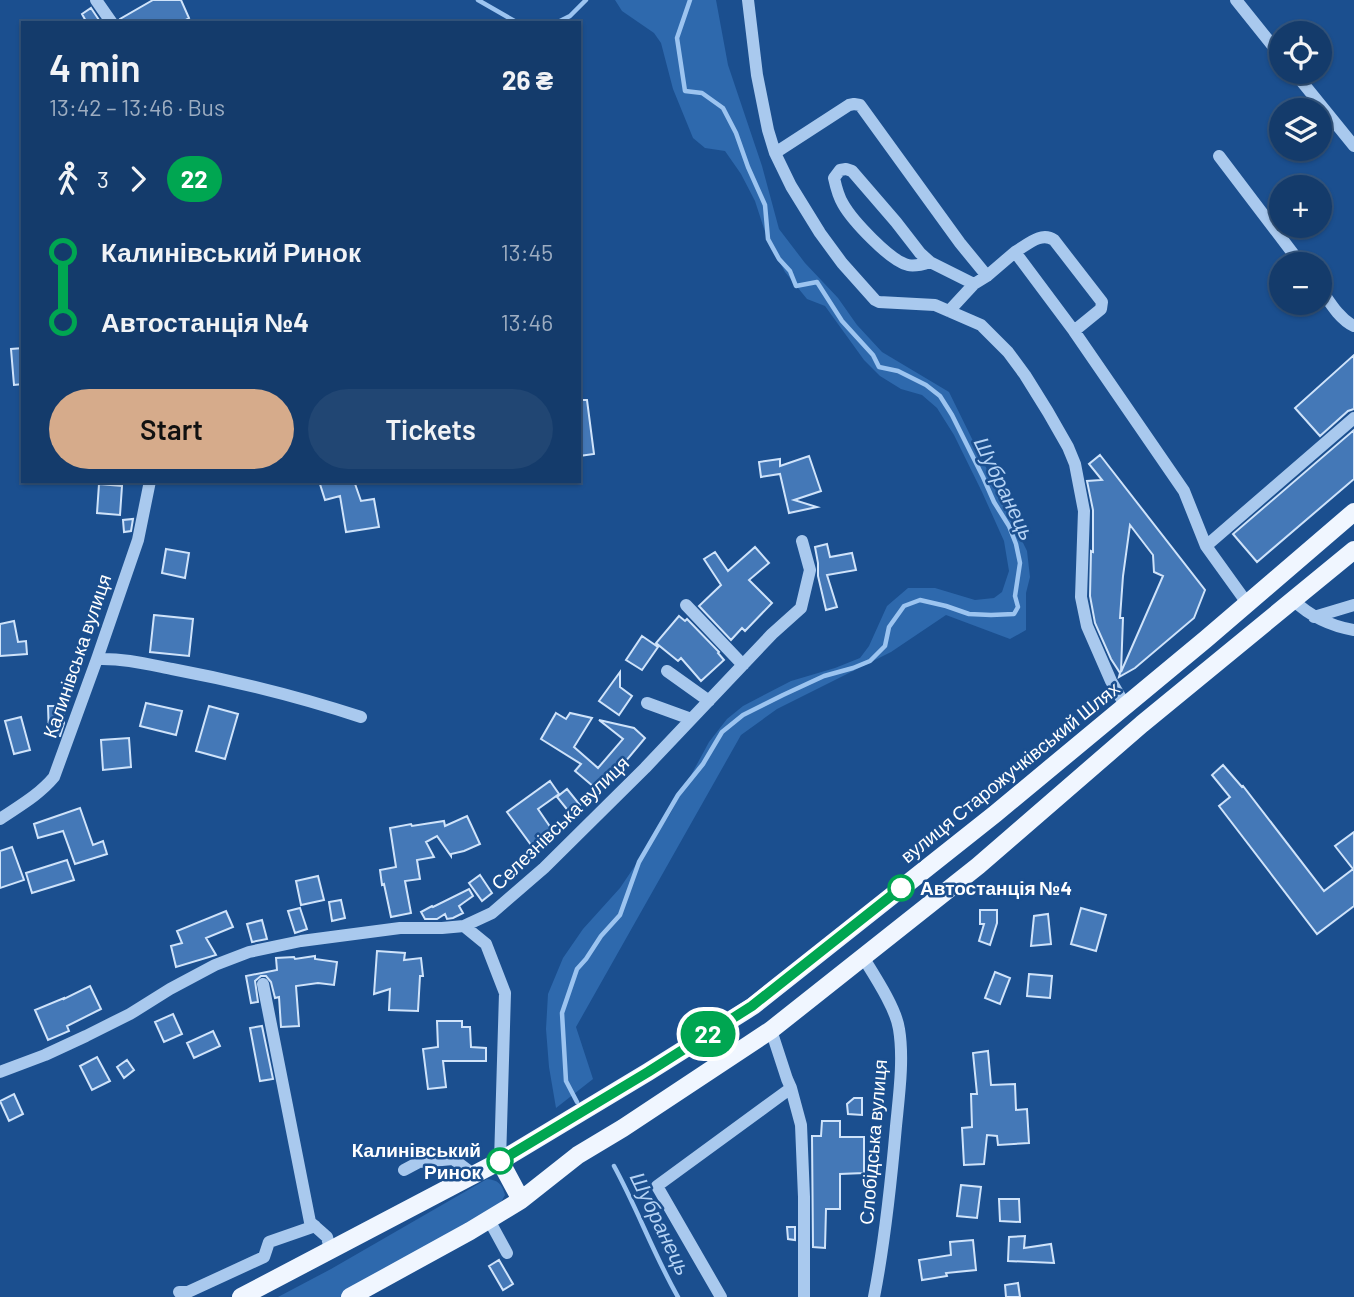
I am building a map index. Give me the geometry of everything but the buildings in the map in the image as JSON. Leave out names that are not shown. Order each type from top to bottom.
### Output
[{"type":"main road","name":"вулиця Старожучківський Шлях","points":[[242,1297],[500,1161],[752,1006],[995,814],[1354,512]]},
{"type":"main road","points":[[350,1297],[521,1200],[578,1155],[771,1030],[978,866],[1142,724],[1354,550]]},
{"type":"main road","points":[[752,1006],[771,1030]]},
{"type":"main road","points":[[500,1161],[521,1200]]},
{"type":"street","points":[[96,0],[111,21]]},
{"type":"street","points":[[748,0],[757,75],[775,153],[791,186],[820,233],[870,297],[879,302],[935,305],[981,325],[1008,352],[1025,375],[1068,447],[1075,464],[1084,511],[1081,597],[1087,626],[1111,681],[1125,705]]},
{"type":"street","points":[[1236,0],[1269,41]]},
{"type":"street","points":[[1304,84],[1354,146]]},
{"type":"street","points":[[775,153],[849,105],[860,105],[987,276]]},
{"type":"street","points":[[1219,156],[1292,252]]},
{"type":"street","points":[[930,262],[909,266],[894,259],[880,247],[843,205],[834,177],[840,170],[852,171],[930,262],[974,284]]},
{"type":"street","points":[[949,311],[974,284],[1015,252],[1046,236],[1050,237],[1102,302],[1101,309],[1074,331]]},
{"type":"street","points":[[1015,252],[1074,331],[1184,491],[1206,546],[1247,603]]},
{"type":"street","points":[[1332,304],[1354,326]]},
{"type":"street","points":[[1206,546],[1354,418]]},
{"type":"street","name":"Калинівська вулиця","points":[[0,819],[32,798],[54,777],[138,540],[150,483]]},
{"type":"street","name":"Селезнівська вулиця","points":[[464,926],[492,913],[544,868],[801,608],[810,570],[802,541]]},
{"type":"street","points":[[1293,600],[1314,617],[1348,629],[1354,642]]},
{"type":"street","points":[[686,605],[743,665]]},
{"type":"street","points":[[1314,617],[1354,605]]},
{"type":"street","points":[[97,659],[116,658],[192,673],[309,700],[361,717]]},
{"type":"street","points":[[667,671],[709,701]]},
{"type":"street","points":[[647,703],[691,719]]},
{"type":"street","points":[[0,1072],[45,1055],[108,1025],[215,965],[249,952],[301,941],[400,928],[464,926],[486,944],[505,993],[500,1161]]},
{"type":"street","name":"Слобідська вулиця","points":[[863,957],[887,997],[899,1027],[900,1078],[895,1141],[874,1297]]},
{"type":"street","points":[[264,984],[310,1222],[327,1237],[330,1249]]},
{"type":"street","points":[[771,1030],[801,1125],[804,1297]]},
{"type":"street","points":[[721,1297],[657,1186],[791,1088]]},
{"type":"street","points":[[404,1170],[419,1162],[453,1158],[473,1174]]},
{"type":"street","points":[[489,1220],[507,1252]]},
{"type":"street","points":[[179,1292],[188,1292],[264,1257],[269,1242],[315,1226]]},
{"type":"shaded area","points":[[615,0],[716,0],[728,65],[762,166],[779,229],[882,352],[949,392],[1027,551],[1030,577],[1026,593],[1026,630],[1010,639],[946,615],[891,652],[777,709],[741,735],[576,1027],[593,1079],[556,1108],[546,1029],[548,994],[563,958],[583,929],[620,888],[670,814],[709,742],[727,719],[743,706],[791,681],[860,658],[869,646],[887,606],[908,588],[935,588],[975,600],[994,598],[1002,592],[1009,571],[1004,541],[954,435],[937,408],[922,395],[901,389],[880,376],[864,360],[825,306],[807,299],[785,272],[767,238],[755,201],[741,174],[725,151],[705,148],[693,138],[673,89],[661,43],[654,33],[622,11]]},
{"type":"shaded area","points":[[487,1179],[499,1183],[502,1188],[505,1195],[500,1204],[410,1259],[341,1297],[278,1297],[331,1269]]},
{"type":"waterway","points":[[478,0],[515,21]]},
{"type":"waterway","points":[[560,21],[570,16],[586,0]]},
{"type":"waterway","name":"Шубранець","points":[[577,1102],[566,1081],[562,1013],[577,969],[620,915],[639,862],[678,795],[703,764],[722,732],[743,715],[783,695],[824,676],[870,661],[885,646],[889,627],[904,606],[920,600],[969,614],[991,615],[1014,614],[1018,607],[1015,596],[1020,563],[1016,544],[940,396],[926,385],[898,371],[879,367],[873,355],[842,321],[817,282],[796,286],[790,271],[779,259],[768,239],[765,205],[723,108],[702,93],[685,91],[677,38],[690,0]]},
{"type":"waterway","name":"Шубранець","points":[[614,1166],[678,1297]]},
{"type":"bus line","name":"22","points":[[500,1161],[752,1006],[901,888]]},
{"type":"place","name":"Автостанція №4","points":[[901,888]]},
{"type":"place","name":"Калинівський Ринок","points":[[500,1161]]}]
